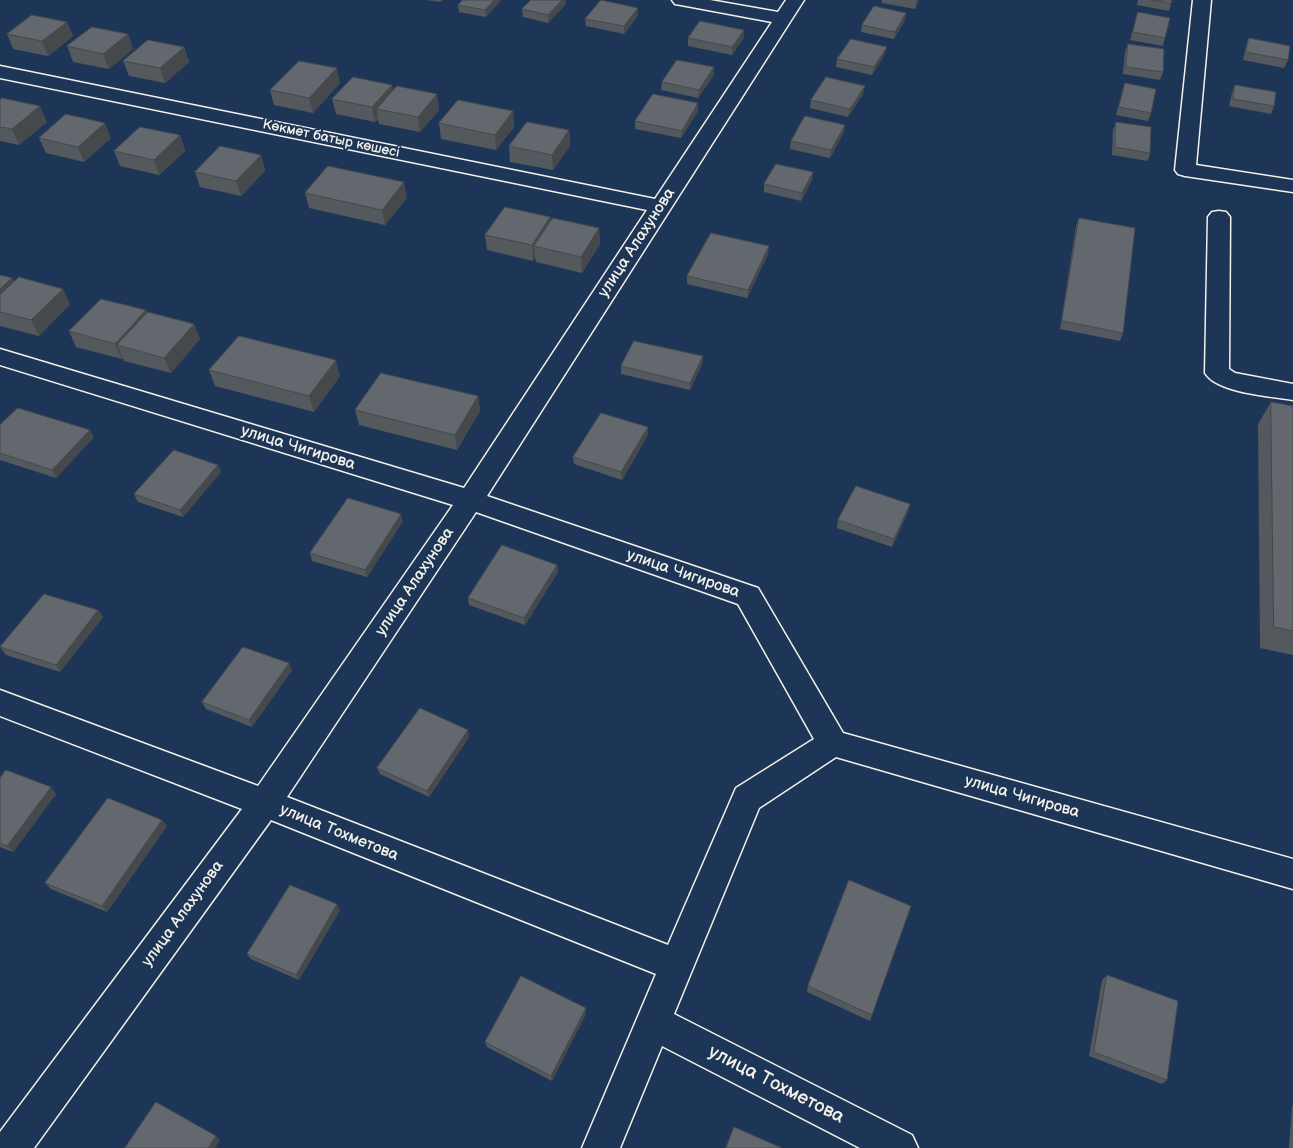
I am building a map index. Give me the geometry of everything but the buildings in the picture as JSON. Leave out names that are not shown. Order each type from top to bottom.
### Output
[{"type":"street","points":[[681,0],[789,9]]},
{"type":"street","points":[[1202,0],[1185,170],[1293,186]]},
{"type":"street","name":"улица Алахунова","points":[[12,1148],[264,803],[470,500],[789,9]]},
{"type":"street","name":"Көкмет батыр көшесі","points":[[0,72],[662,206]]},
{"type":"street","points":[[1219,217],[1218,375],[1228,380],[1293,392]]},
{"type":"street","name":"улица Чигирова","points":[[0,357],[470,500],[748,596],[832,743],[1293,874]]},
{"type":"street","name":"улица Тохметова","points":[[0,703],[264,803],[678,966]]},
{"type":"street","points":[[600,1148],[748,798],[832,743]]},
{"type":"street","name":"улица Тохметова","points":[[654,1023],[899,1148]]}]
